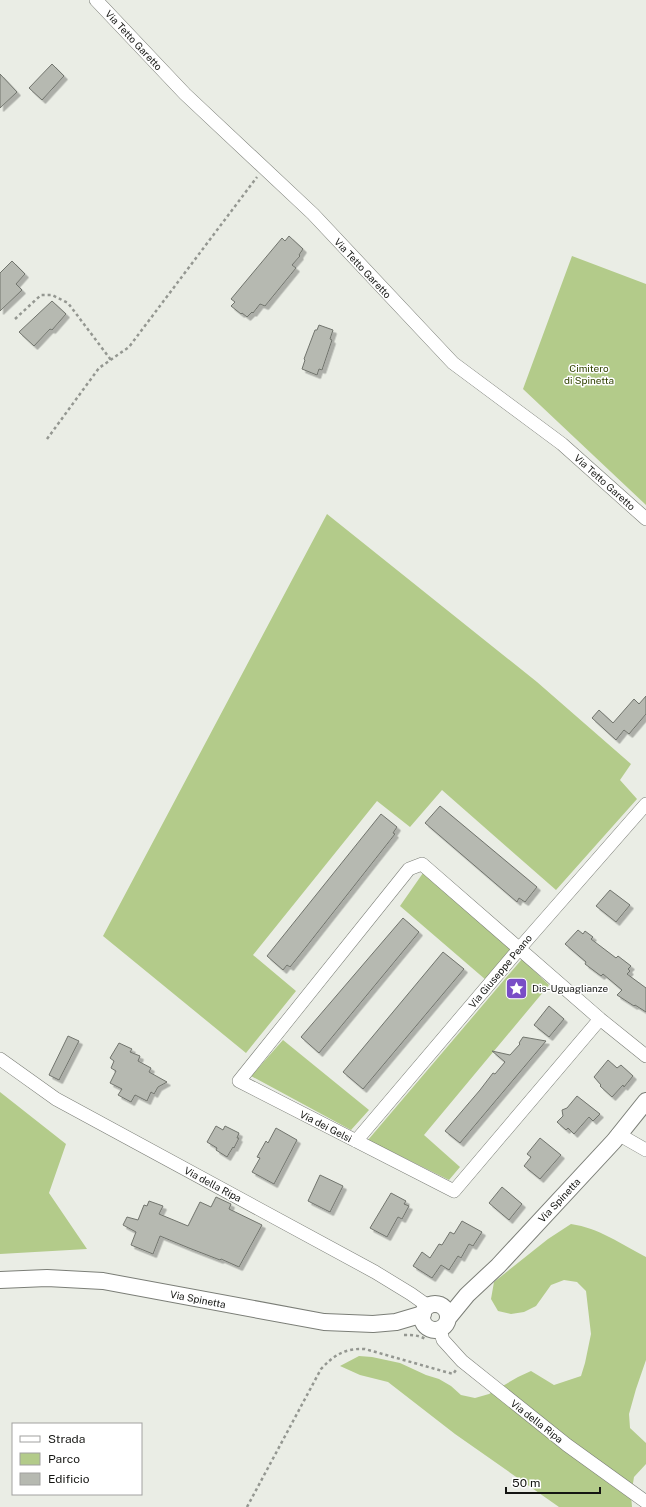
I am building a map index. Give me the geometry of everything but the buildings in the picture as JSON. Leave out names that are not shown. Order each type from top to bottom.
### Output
[{"type":"main road","name":"Via Spinetta","points":[[0,1280],[47,1278],[103,1281],[324,1322],[360,1324],[396,1322],[434,1316],[467,1295],[498,1266],[614,1141],[618,1134],[646,1101]]},
{"type":"street","name":"Via Tetto Garetto","points":[[96,0],[185,94],[313,214],[453,364],[562,444],[646,519]]},
{"type":"street","name":"Via Giuseppe Peano","points":[[356,1141],[519,948],[646,804]]},
{"type":"street","name":"Via dei Gelsi","points":[[519,948],[422,864],[409,869],[239,1081],[454,1191],[600,1019]]},
{"type":"street","points":[[519,948],[600,1019],[646,1056]]},
{"type":"street","name":"Via della Ripa","points":[[0,1059],[56,1099],[375,1272],[411,1294],[434,1316],[444,1340],[462,1361],[568,1445],[646,1502]]},
{"type":"street","points":[[618,1134],[646,1150]]},
{"type":"path","points":[[47,439],[99,368],[129,347],[264,168]]},
{"type":"path","points":[[15,319],[41,296],[52,295],[68,303],[111,360]]},
{"type":"path","points":[[247,1507],[321,1369],[330,1360],[345,1351],[354,1348],[365,1349],[453,1374],[462,1361]]},
{"type":"green space","name":"Cimitero di Spinetta","points":[[572,256],[646,284],[646,505],[523,389]]},
{"type":"green space","points":[[327,514],[537,682],[631,764],[620,780],[637,799],[556,890],[442,790],[410,827],[377,801],[253,955],[296,991],[246,1053],[103,936]]},
{"type":"green space","points":[[423,873],[513,950],[486,980],[400,906]]},
{"type":"green space","points":[[522,959],[549,985],[424,1135],[460,1167],[449,1180],[368,1140]]},
{"type":"green space","points":[[283,1040],[369,1110],[351,1130],[251,1076]]},
{"type":"green space","points":[[0,1092],[66,1144],[49,1193],[87,1249],[0,1254]]},
{"type":"green space","points":[[571,1224],[591,1229],[646,1257],[646,1360],[629,1414],[630,1428],[646,1443],[646,1464],[634,1477],[631,1495],[632,1507],[559,1507],[455,1434],[388,1382],[360,1375],[340,1366],[359,1356],[372,1357],[400,1363],[426,1375],[439,1379],[451,1386],[461,1395],[475,1398],[489,1394],[531,1371],[554,1385],[581,1376],[591,1334],[586,1291],[577,1282],[564,1280],[551,1285],[536,1306],[524,1312],[511,1314],[498,1311],[491,1299],[494,1282],[548,1239]]},
{"type":"place","name":"Dis-Uguaglianze","points":[[517,988]]}]
